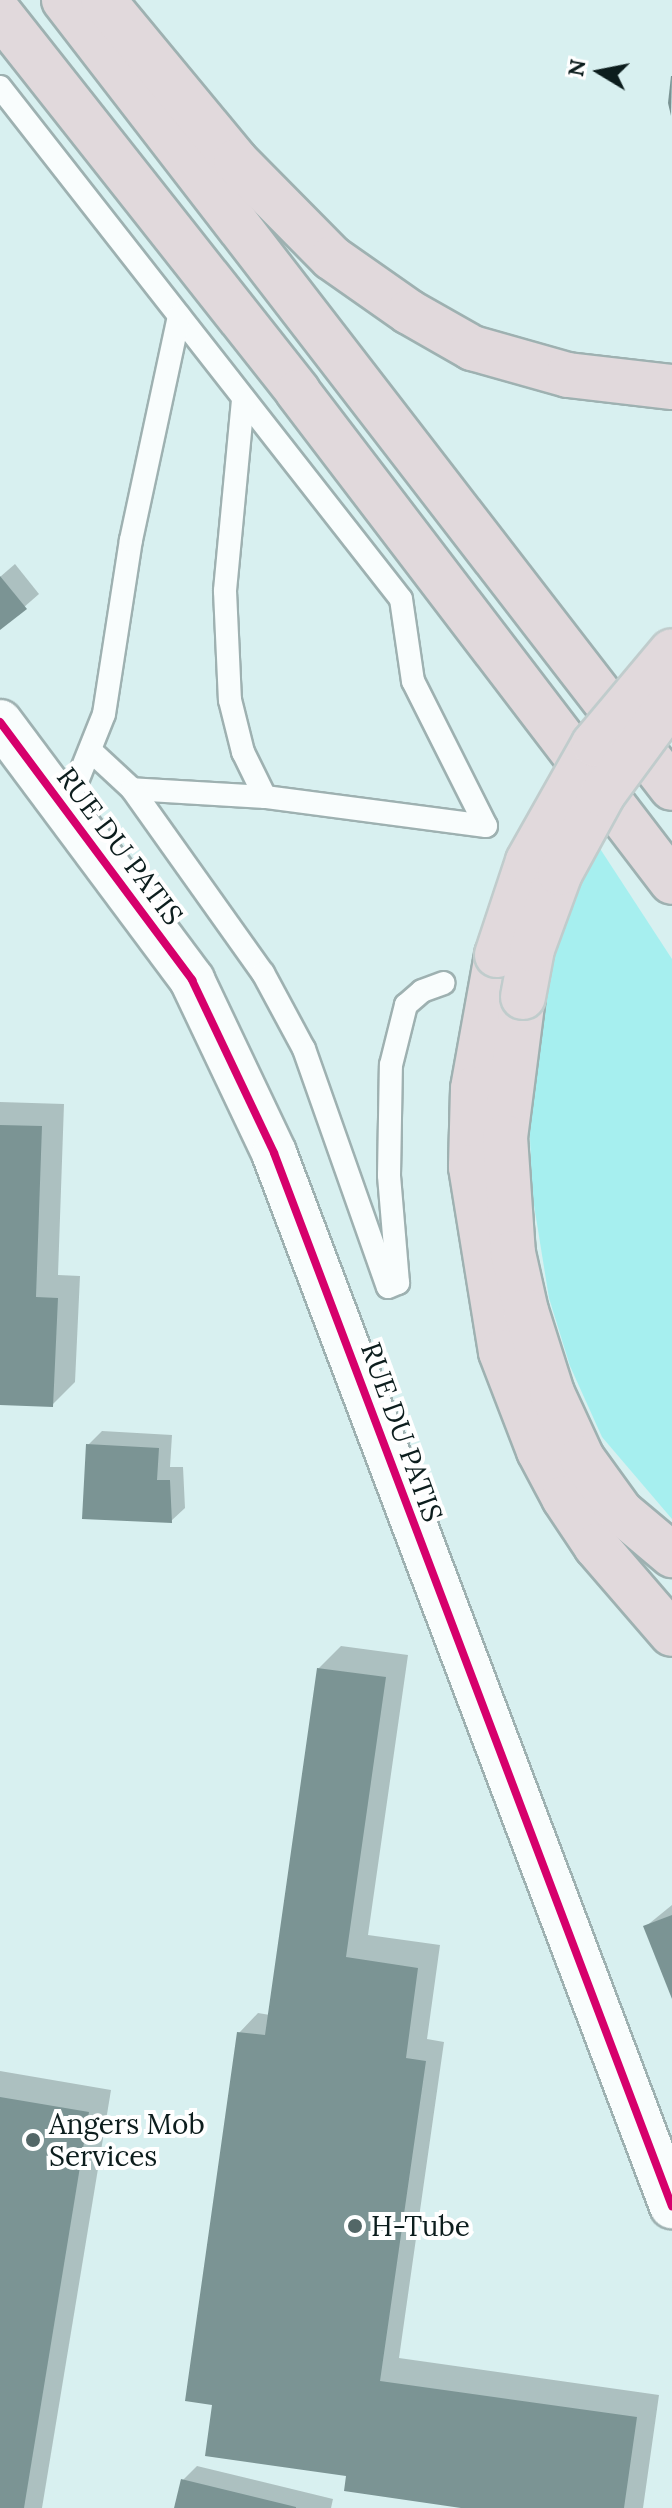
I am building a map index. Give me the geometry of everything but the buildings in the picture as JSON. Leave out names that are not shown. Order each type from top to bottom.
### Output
[{"type":"highway","points":[[64,0],[672,788]]},
{"type":"highway","points":[[103,0],[236,161],[332,258],[409,312],[472,348],[554,372],[634,387],[672,387]]},
{"type":"highway","points":[[0,14],[672,882]]},
{"type":"highway","points":[[672,651],[594,744],[528,861],[497,955],[473,1089],[471,1167],[501,1352],[539,1451],[564,1498],[596,1546],[672,1634]]},
{"type":"highway","points":[[672,700],[603,794],[560,873],[532,949],[505,1137],[513,1253],[526,1311],[552,1393],[582,1458],[621,1512],[672,1555]]},
{"type":"street","name":"RUE DU PATIS","points":[[0,722],[192,980],[274,1153],[672,2206]]},
{"type":"lane","points":[[0,87],[401,599],[413,681],[486,826],[265,797],[132,789]]},
{"type":"lane","points":[[66,809],[104,714],[131,540],[179,316]]},
{"type":"lane","points":[[243,400],[225,591],[230,700],[243,752],[265,797]]},
{"type":"lane","points":[[91,751],[132,789],[263,973],[304,1049],[388,1287],[398,1283],[389,1175],[391,1065],[406,1005],[422,991],[444,983]]},
{"type":"shaded area","points":[[597,844],[672,959],[672,1519],[602,1437],[570,1366],[549,1298],[532,1193],[529,1110],[538,1022],[557,935]]},
{"type":"cycle path","points":[[0,722],[192,980],[274,1153],[672,2206]]},
{"type":"place","name":"Angers Mob Services","points":[[33,2140]]},
{"type":"place","name":"H-Tube","points":[[355,2226]]}]
